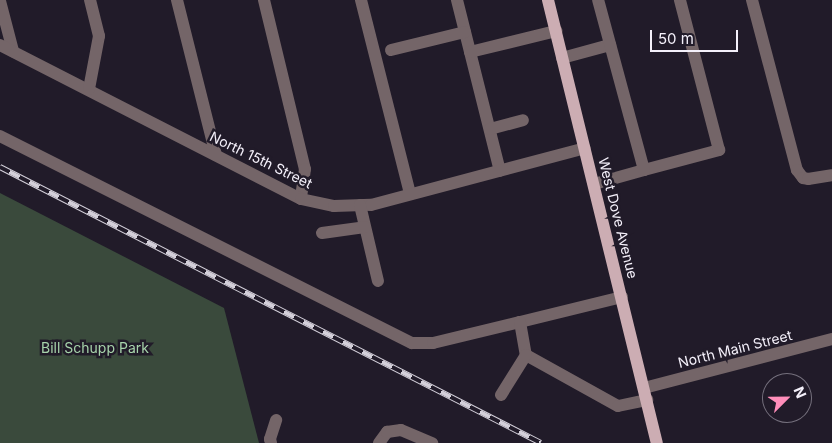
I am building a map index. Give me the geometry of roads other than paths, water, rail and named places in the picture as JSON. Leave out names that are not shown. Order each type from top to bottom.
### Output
[{"type":"main road","name":"West Dove Avenue","points":[[548,0],[657,443]]},
{"type":"street","points":[[89,89],[99,36],[90,0]]},
{"type":"street","points":[[177,0],[216,154]]},
{"type":"street","points":[[264,0],[305,169],[301,199]]},
{"type":"street","points":[[361,0],[410,194]]},
{"type":"street","points":[[457,0],[500,171]]},
{"type":"street","points":[[598,0],[644,170]]},
{"type":"street","points":[[594,184],[718,150],[680,0]]},
{"type":"street","points":[[752,0],[795,163],[803,178],[813,179],[832,175]]},
{"type":"street","points":[[0,1],[13,51]]},
{"type":"street","points":[[470,52],[556,31]]},
{"type":"street","points":[[391,50],[465,32]]},
{"type":"street","name":"North 15th Street","points":[[0,45],[301,199],[334,206],[371,205],[585,148]]},
{"type":"street","points":[[562,58],[610,45]]},
{"type":"street","points":[[490,129],[523,120]]},
{"type":"street","points":[[0,136],[412,343],[433,343],[622,297]]},
{"type":"street","points":[[360,205],[378,281]]},
{"type":"street","points":[[322,233],[366,227]]},
{"type":"street","points":[[501,395],[526,355],[520,322]]},
{"type":"street","name":"North Main Street","points":[[526,355],[618,406],[646,394],[832,339]]},
{"type":"street","points":[[271,443],[270,439],[276,420]]},
{"type":"street","points":[[378,443],[387,432],[401,430],[432,443]]},
{"type":"railway","points":[[0,167],[541,443]]},
{"type":"park label","name":"Bill Schupp Park","points":[[95,348]]}]
